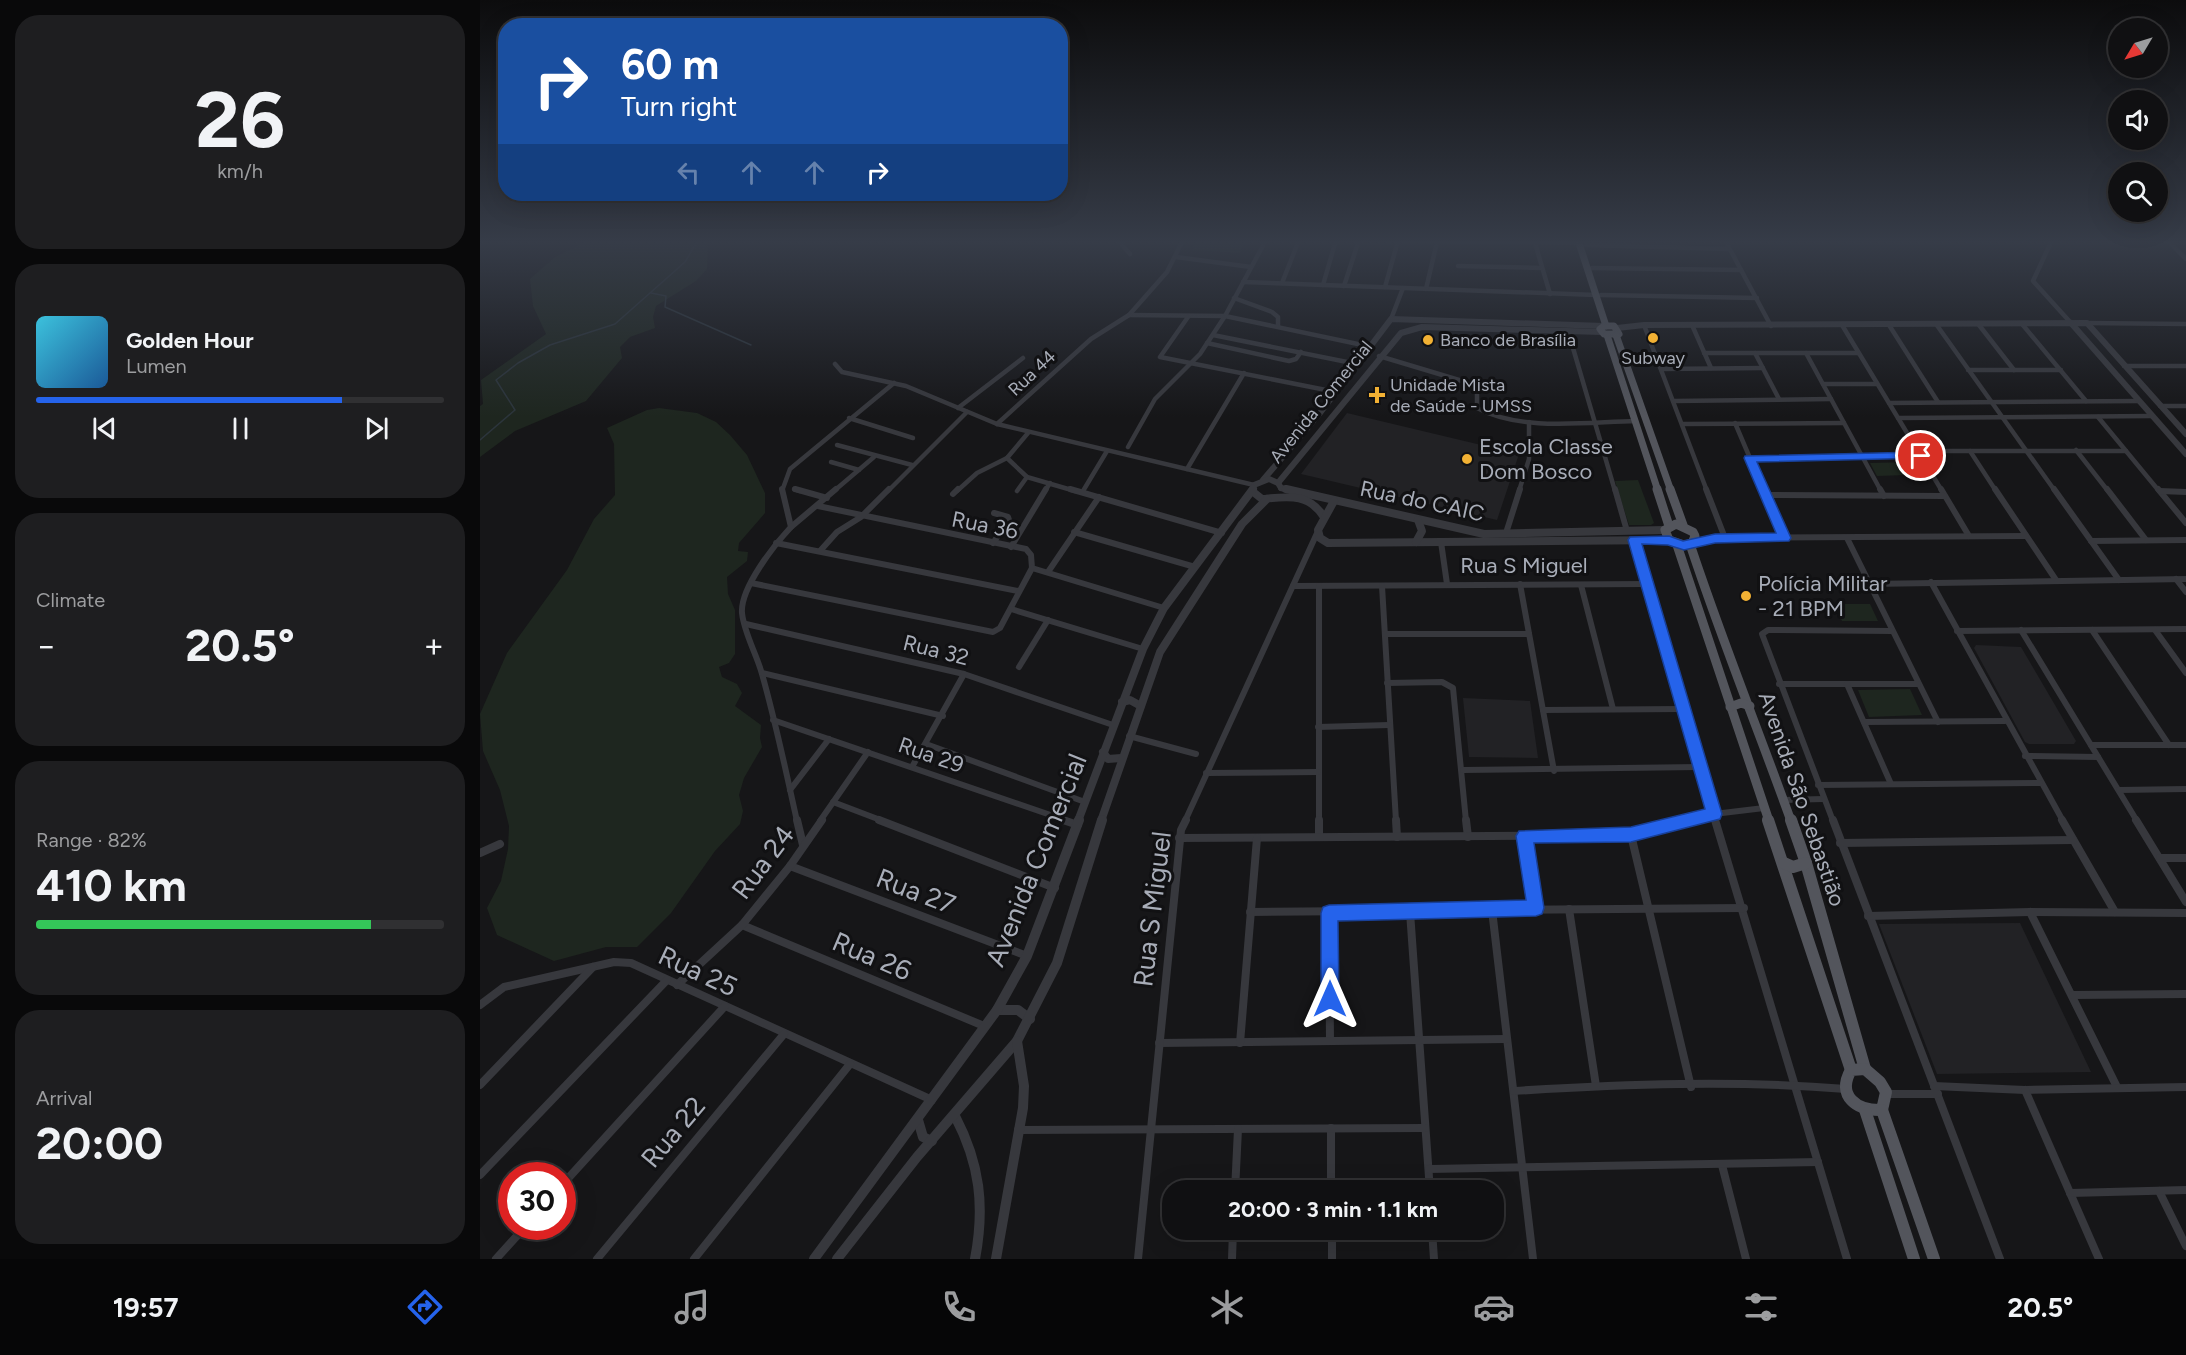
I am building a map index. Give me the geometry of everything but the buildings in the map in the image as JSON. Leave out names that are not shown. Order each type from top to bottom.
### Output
[{"type":"main road","points":[[1600,299],[1667,528],[1683,525]]},
{"type":"main road","points":[[1609,330],[1683,525],[1692,539],[1673,542]]},
{"type":"main road","name":"Avenida São Sebastião","points":[[1667,528],[1784,863],[1851,1070]]},
{"type":"main road","name":"Avenida São Sebastião","points":[[1692,539],[1724,644],[1750,706],[1806,863],[1865,1069]]},
{"type":"main road","points":[[1730,707],[1740,703],[1750,706]]},
{"type":"main road","points":[[1784,863],[1793,867],[1806,863]]},
{"type":"main road","points":[[1882,1110],[1887,1103],[1888,1094],[1880,1078],[1865,1069],[1851,1070],[1846,1078],[1846,1089],[1853,1101],[1865,1110],[1914,1259]]},
{"type":"main road","points":[[1865,1110],[1882,1110]]},
{"type":"main road","points":[[1882,1110],[1934,1259]]},
{"type":"street","name":"Rua 44","points":[[997,424],[1091,339],[1129,315],[1145,299]]},
{"type":"street","points":[[1128,447],[1155,399],[1200,354],[1234,299]]},
{"type":"street","points":[[1236,299],[1272,312],[1278,317],[1278,326]]},
{"type":"street","points":[[1399,299],[1390,322],[1401,333]]},
{"type":"street","points":[[1756,299],[1771,326]]},
{"type":"street","points":[[2049,299],[2186,454]]},
{"type":"street","points":[[1129,315],[1225,316],[1372,347]]},
{"type":"street","points":[[1188,317],[1160,356],[1336,392]]},
{"type":"street","points":[[1409,319],[1412,328]]},
{"type":"street","name":"Avenida Comercial","points":[[1263,480],[1320,413],[1390,322],[1409,319],[1609,330]]},
{"type":"street","points":[[2086,322],[2186,434]]},
{"type":"street","points":[[1609,330],[1644,325],[1979,325],[2086,322],[2185,325]]},
{"type":"street","points":[[1936,324],[2119,580]]},
{"type":"street","points":[[2022,324],[2086,401]]},
{"type":"street","points":[[1644,325],[1725,538]]},
{"type":"street","points":[[1842,325],[1969,537]]},
{"type":"street","points":[[1889,325],[1938,402]]},
{"type":"street","points":[[1979,325],[2014,370]]},
{"type":"street","points":[[1692,326],[1711,368]]},
{"type":"street","name":"Avenida Comercial","points":[[1277,496],[1280,485],[1329,420],[1401,333],[1412,328],[1609,330]]},
{"type":"street","points":[[1568,331],[1627,531]]},
{"type":"street","points":[[2079,332],[2094,331]]},
{"type":"street","points":[[1213,334],[1357,364]]},
{"type":"street","points":[[1207,343],[1289,361],[1296,359],[1301,352]]},
{"type":"street","points":[[1704,353],[1858,353]]},
{"type":"street","points":[[1755,353],[1779,399]]},
{"type":"street","points":[[1806,353],[1884,496]]},
{"type":"street","points":[[1200,354],[1203,364]]},
{"type":"street","points":[[1379,357],[1469,383],[1477,389],[1476,404],[1480,411],[1529,422],[1636,421]]},
{"type":"street","points":[[958,408],[1023,358]]},
{"type":"street","points":[[835,364],[842,372],[894,383],[997,424],[1187,469],[1253,488],[1257,497],[1267,499],[1277,496],[1315,504],[1321,509],[1324,517]]},
{"type":"street","points":[[2124,366],[2186,366]]},
{"type":"street","points":[[1661,369],[1763,368]]},
{"type":"street","points":[[1968,370],[2061,370]]},
{"type":"street","points":[[1187,469],[1244,373]]},
{"type":"street","points":[[1346,380],[1353,382],[1354,389]]},
{"type":"street","points":[[791,527],[781,485],[782,478],[849,418],[894,383]]},
{"type":"street","points":[[1823,384],[1876,384]]},
{"type":"street","points":[[1674,401],[1831,399]]},
{"type":"street","points":[[1888,403],[2139,400]]},
{"type":"street","points":[[2160,406],[2186,406]]},
{"type":"street","points":[[820,551],[837,532],[861,517],[967,412]]},
{"type":"street","points":[[1320,413],[1322,417],[1329,420]]},
{"type":"street","points":[[1898,418],[2152,416]]},
{"type":"street","points":[[2098,417],[2186,523]]},
{"type":"street","points":[[849,418],[913,438]]},
{"type":"street","points":[[1506,533],[1529,459],[1529,422]]},
{"type":"street","points":[[1735,423],[1785,538]]},
{"type":"street","points":[[1683,424],[1844,423]]},
{"type":"street","points":[[953,494],[977,473],[1007,458],[1028,433]]},
{"type":"street","points":[[837,446],[912,465]]},
{"type":"street","points":[[2076,450],[2146,540]]},
{"type":"street","points":[[1083,491],[1107,451]]},
{"type":"street","points":[[1749,458],[1862,457],[1970,451],[2126,451]]},
{"type":"street","points":[[1970,451],[2056,580]]},
{"type":"street","points":[[803,845],[762,673],[742,613],[744,598],[776,543],[791,527],[874,457]]},
{"type":"street","points":[[1007,458],[1027,477],[1083,491],[1222,533]]},
{"type":"street","points":[[831,462],[859,470]]},
{"type":"street","points":[[1017,491],[1027,477]]},
{"type":"street","points":[[1253,488],[1263,480]]},
{"type":"street","name":"Rua do CAIC","points":[[1263,480],[1334,501],[1461,531],[1484,534],[1667,528]]},
{"type":"street","points":[[1011,547],[1050,483]]},
{"type":"street","name":"Avenida Comercial","points":[[814,1259],[997,1010],[1027,956],[1055,888],[1103,752],[1143,649],[1164,608],[1222,533],[1253,488]]},
{"type":"street","points":[[794,489],[827,498]]},
{"type":"street","points":[[2160,491],[2186,492]]},
{"type":"street","points":[[1767,495],[1944,496]]},
{"type":"street","points":[[1048,572],[1099,497]]},
{"type":"street","name":"Avenida Comercial","points":[[837,1259],[932,1141],[1017,1041],[1030,1019],[1057,963],[1121,758],[1160,652],[1182,613],[1228,545],[1248,518],[1267,499]]},
{"type":"street","points":[[1309,550],[1334,501]]},
{"type":"street","name":"Rua 36","points":[[818,506],[1029,552],[1032,568],[1164,608]]},
{"type":"street","points":[[993,543],[1009,520],[1008,517],[994,513]]},
{"type":"street","points":[[1416,542],[1422,531],[1418,520]]},
{"type":"street","points":[[1438,525],[1431,533],[1438,542],[1447,584]]},
{"type":"street","points":[[1318,530],[1320,538],[1328,543]]},
{"type":"street","points":[[1457,541],[1461,531]]},
{"type":"street","points":[[1074,532],[1195,567]]},
{"type":"street","points":[[1692,539],[2026,536]]},
{"type":"street","points":[[1846,538],[1938,722]]},
{"type":"street","points":[[1635,540],[1699,767],[1744,908],[1847,1259]]},
{"type":"street","name":"Rua S Miguel","points":[[1138,1259],[1179,838],[1206,772],[1309,550],[1318,544],[1328,543],[1635,540],[1673,542]]},
{"type":"street","points":[[2091,541],[2186,540]]},
{"type":"street","points":[[1215,542],[1218,548],[1228,545]]},
{"type":"street","points":[[776,543],[1018,591]]},
{"type":"street","points":[[751,583],[993,632],[1000,628],[1032,568]]},
{"type":"street","points":[[2176,579],[2186,592]]},
{"type":"street","points":[[1869,584],[2186,579]]},
{"type":"street","points":[[1931,582],[2040,783],[2115,912]]},
{"type":"street","points":[[1520,584],[1554,771]]},
{"type":"street","name":"Rua S Miguel","points":[[1293,586],[1646,584]]},
{"type":"street","points":[[1581,585],[1613,709]]},
{"type":"street","points":[[1318,586],[1319,837]]},
{"type":"street","points":[[1382,586],[1397,837]]},
{"type":"street","points":[[1011,609],[1143,649]]},
{"type":"street","points":[[1019,667],[1048,620]]},
{"type":"street","name":"Rua 32","points":[[746,624],[964,674],[1113,725]]},
{"type":"street","points":[[1957,631],[2186,629]]},
{"type":"street","points":[[2021,630],[2186,902]]},
{"type":"street","points":[[2092,630],[2169,745]]},
{"type":"street","points":[[2155,630],[2186,673]]},
{"type":"street","points":[[1892,631],[1762,631],[1779,684],[2000,1259]]},
{"type":"street","points":[[1384,633],[1528,634]]},
{"type":"street","points":[[762,673],[943,716]]},
{"type":"street","points":[[912,766],[943,716],[964,674]]},
{"type":"street","points":[[1387,683],[1442,682],[1453,688],[1468,837]]},
{"type":"street","points":[[1779,684],[1918,684]]},
{"type":"street","points":[[1847,684],[1891,784]]},
{"type":"street","points":[[1122,702],[1130,700],[1139,705]]},
{"type":"street","points":[[1543,710],[1682,709]]},
{"type":"street","name":"Rua 29","points":[[772,720],[912,766],[1077,825]]},
{"type":"street","points":[[1864,722],[2006,721]]},
{"type":"street","points":[[1318,727],[1389,725]]},
{"type":"street","points":[[1129,736],[1196,754]]},
{"type":"street","points":[[790,790],[829,739]]},
{"type":"street","points":[[926,744],[1085,802]]},
{"type":"street","points":[[2091,745],[2186,745]]},
{"type":"street","name":"Rua 24","points":[[677,985],[742,925],[790,866],[868,752]]},
{"type":"street","points":[[1103,752],[1108,759],[1121,758]]},
{"type":"street","points":[[2025,756],[2098,757]]},
{"type":"street","points":[[1463,770],[1554,771],[1699,767]]},
{"type":"street","points":[[1206,772],[1318,772]]},
{"type":"street","points":[[1818,784],[2040,783]]},
{"type":"street","points":[[2119,790],[2186,789]]},
{"type":"street","points":[[1784,800],[1823,799]]},
{"type":"street","points":[[833,802],[1055,888]]},
{"type":"street","points":[[1179,838],[1631,835],[1714,814],[1764,808]]},
{"type":"street","points":[[1631,835],[1691,1087]]},
{"type":"street","points":[[1524,836],[1536,908]]},
{"type":"street","points":[[1240,1043],[1257,838]]},
{"type":"street","points":[[1840,843],[2073,840]]},
{"type":"street","points":[[480,853],[500,844]]},
{"type":"street","points":[[2160,858],[2186,858]]},
{"type":"street","name":"Rua 27","points":[[790,866],[1027,956]]},
{"type":"street","points":[[1250,912],[1744,908]]},
{"type":"street","points":[[1569,909],[1596,1086]]},
{"type":"street","points":[[1492,910],[1533,1259]]},
{"type":"street","points":[[1410,912],[1430,1180]]},
{"type":"street","points":[[1868,916],[2030,912],[2186,913]]},
{"type":"street","points":[[2030,912],[2117,1087]]},
{"type":"street","points":[[1329,913],[1330,1041]]},
{"type":"street","name":"Rua 26","points":[[742,925],[984,1026]]},
{"type":"street","name":"Rua 25","points":[[480,1005],[504,987],[614,962],[631,963],[932,1100]]},
{"type":"street","points":[[480,1085],[593,966]]},
{"type":"street","points":[[480,1175],[667,980]]},
{"type":"street","points":[[2073,995],[2186,994]]},
{"type":"street","points":[[576,1170],[725,1006]]},
{"type":"street","points":[[997,1010],[1018,1010],[1030,1019]]},
{"type":"street","name":"Rua 22","points":[[597,1259],[784,1034]]},
{"type":"street","points":[[1159,1043],[1506,1039]]},
{"type":"street","points":[[996,1259],[1024,1086],[1017,1041]]},
{"type":"street","points":[[694,1259],[850,1064]]},
{"type":"street","points":[[1514,1091],[1596,1086],[1795,1085],[1846,1089]]},
{"type":"street","points":[[1888,1094],[1936,1090],[2186,1087]]},
{"type":"street","points":[[2025,1090],[2099,1259]]},
{"type":"street","points":[[955,1116],[970,1143],[983,1194],[981,1231],[975,1259]]},
{"type":"street","points":[[918,1120],[923,1137],[932,1141]]},
{"type":"street","points":[[1331,1128],[1331,1180]]},
{"type":"street","points":[[1018,1130],[1425,1128]]},
{"type":"street","points":[[1236,1180],[1239,1129]]},
{"type":"street","points":[[1429,1169],[1818,1162]]},
{"type":"street","points":[[1722,1165],[1746,1259]]},
{"type":"street","points":[[2070,1193],[2186,1190]]},
{"type":"street","points":[[2159,1191],[2186,1246]]},
{"type":"street","points":[[496,1259],[513,1240]]},
{"type":"street","points":[[1232,1259],[1233,1240]]},
{"type":"street","points":[[1332,1240],[1332,1259]]},
{"type":"street","points":[[1433,1240],[1434,1259]]},
{"type":"shaded area","points":[[532,299],[668,299],[656,306],[653,317],[655,328],[630,337],[620,347],[622,358],[586,401],[515,431],[480,457],[480,406],[483,404],[481,380],[546,334],[533,306]]},
{"type":"shaded area","points":[[659,408],[697,413],[716,422],[747,455],[765,493],[765,513],[739,543],[738,551],[748,552],[747,561],[727,577],[728,594],[735,610],[735,654],[729,663],[719,667],[722,677],[737,684],[742,693],[735,706],[761,725],[762,747],[744,778],[739,795],[743,811],[740,824],[715,851],[671,913],[637,947],[606,947],[554,961],[497,935],[487,908],[501,881],[508,849],[509,826],[500,790],[483,751],[480,714],[507,653],[567,570],[594,519],[615,495],[614,444],[607,428],[647,410]]},
{"type":"shaded area","points":[[1347,413],[1519,454],[1497,520],[1301,474]]},
{"type":"shaded area","points":[[1913,462],[1919,471],[1906,471],[1904,468],[1907,475],[1877,476],[1870,463]]},
{"type":"shaded area","points":[[1638,480],[1654,523],[1651,525],[1629,525],[1615,481]]},
{"type":"shaded area","points":[[1834,604],[1870,604],[1878,621],[1842,621]]},
{"type":"shaded area","points":[[1976,645],[2021,647],[2076,741],[2074,744],[2029,744],[2025,742],[1974,648]]},
{"type":"shaded area","points":[[1910,689],[1922,715],[1869,717],[1858,690]]},
{"type":"shaded area","points":[[1463,698],[1530,701],[1538,758],[1469,757]]},
{"type":"shaded area","points":[[2020,923],[2091,1072],[1937,1074],[1879,924]]},
{"type":"waterway","points":[[480,440],[515,410],[496,380],[518,363],[550,345],[615,324],[644,299]]},
{"type":"waterway","points":[[666,299],[665,307],[751,345]]},
{"type":"place","name":"Subway","points":[[1653,338]]},
{"type":"place","name":"Banco de Brasília","points":[[1428,340]]},
{"type":"place","name":"Unidade Mista de Saúde - UMSS","points":[[1377,395]]},
{"type":"place","name":"Escola Classe Dom Bosco","points":[[1467,459]]},
{"type":"place","name":"Polícia Militar - 21 BPM","points":[[1746,596]]},
{"type":"route","points":[[1330,999],[1329,913],[1536,908],[1524,836],[1631,835],[1714,814],[1635,540],[1669,540],[1684,546],[1694,541],[1715,538],[1785,538],[1749,458],[1921,456]]}]
